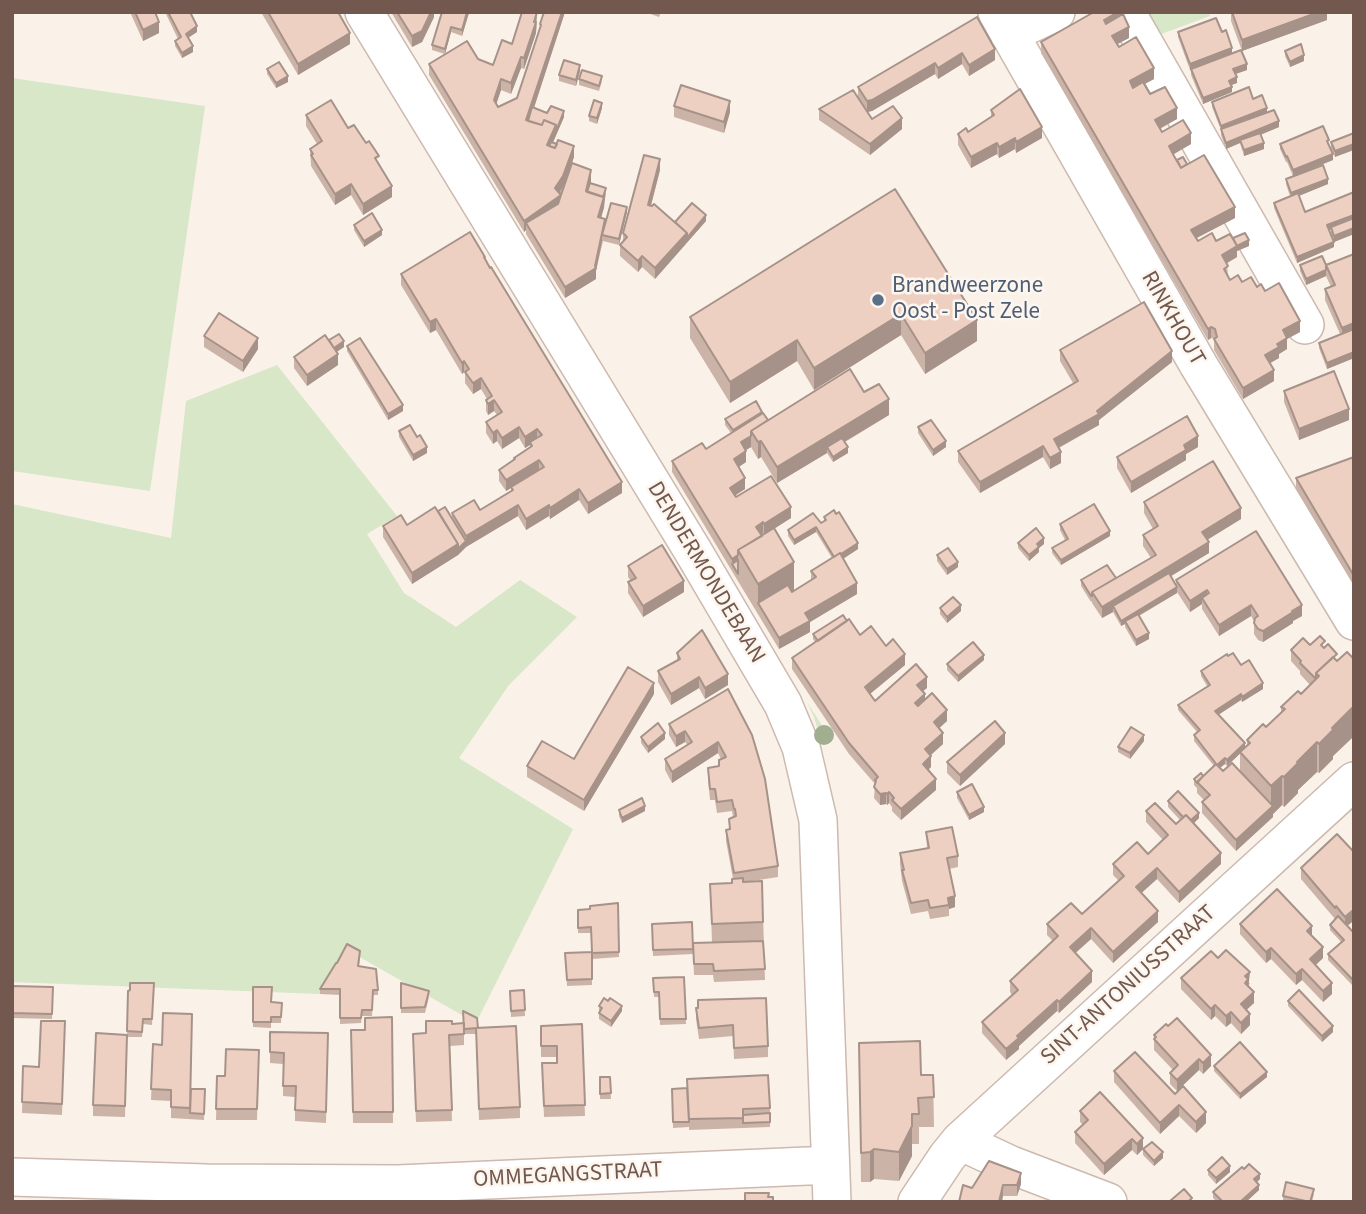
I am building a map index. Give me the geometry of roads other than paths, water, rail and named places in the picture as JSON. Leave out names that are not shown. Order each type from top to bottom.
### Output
[{"type":"street","name":"DENDERMONDEBAAN","points":[[364,12],[700,563],[783,704],[801,747],[818,820],[832,1202]]},
{"type":"street","points":[[1003,23],[1056,12]]},
{"type":"street","points":[[1126,12],[1305,325]]},
{"type":"street","name":"RINKHOUT","points":[[1003,23],[1232,421],[1354,621]]},
{"type":"street","name":"SINT-ANTONIUSSTRAAT","points":[[917,1202],[960,1141],[1354,781]]},
{"type":"street","points":[[960,1141],[1011,1165],[1108,1202]]},
{"type":"street","name":"OMMEGANGSTRAAT","points":[[12,1177],[206,1183],[398,1184],[830,1165]]},
{"type":"place","name":"Brandweerzone Oost - Post Zele","points":[[878,300]]}]
